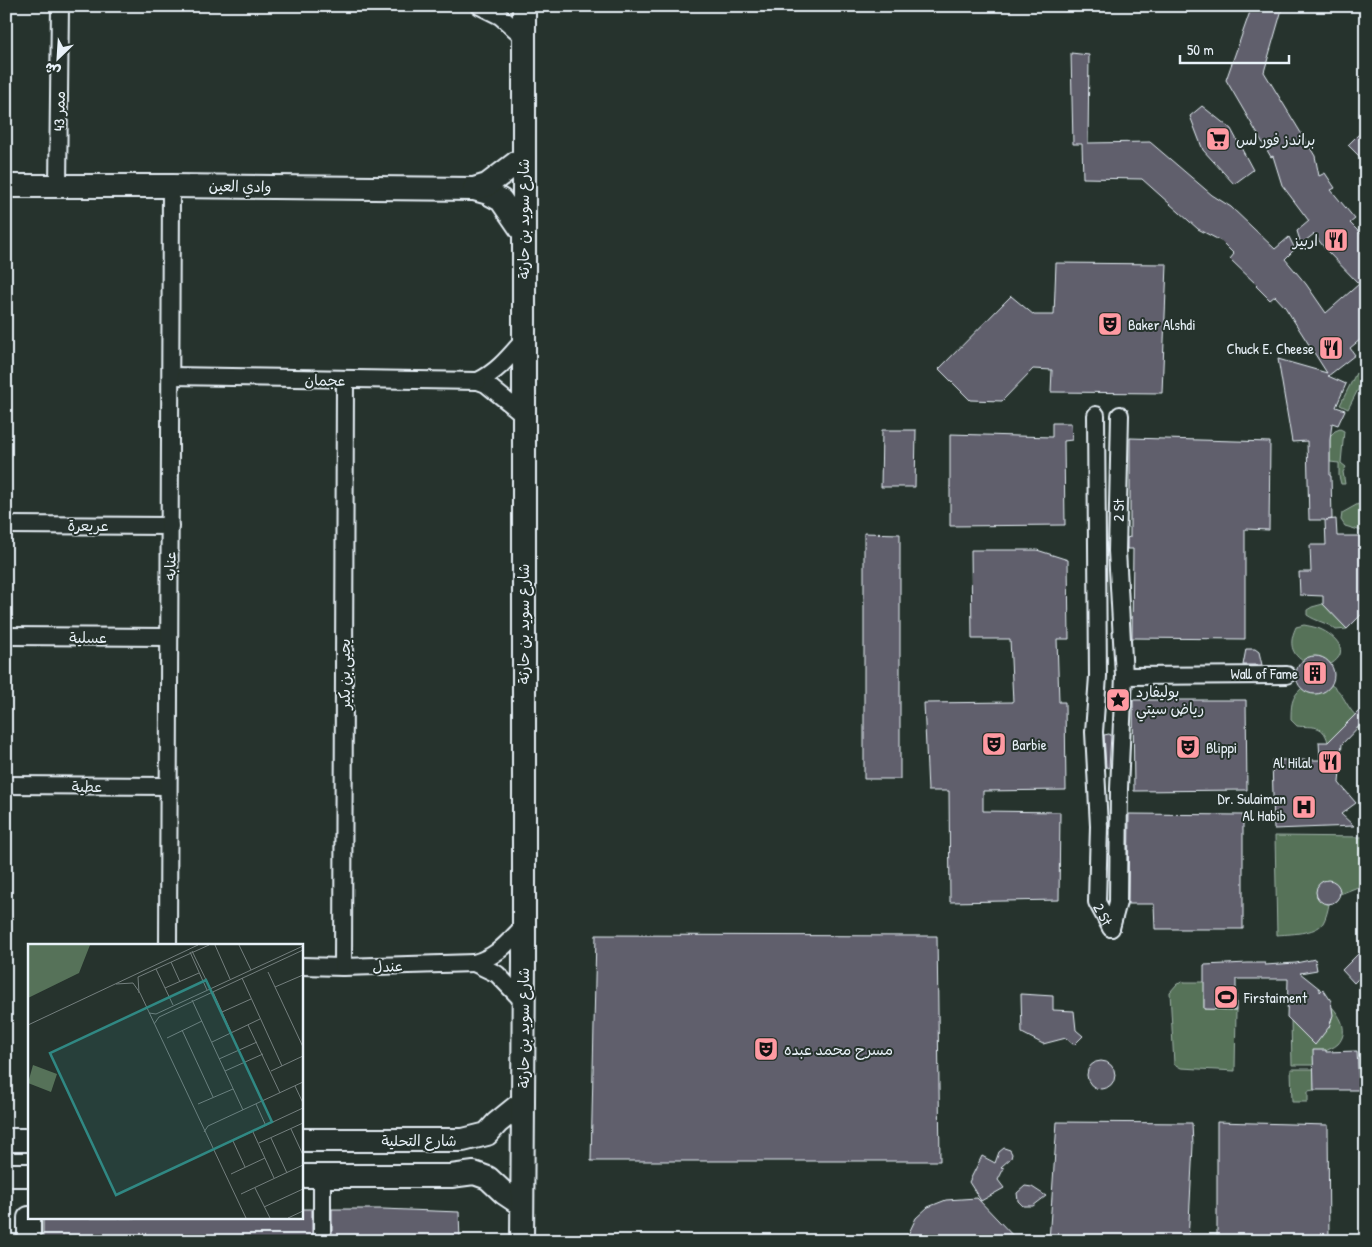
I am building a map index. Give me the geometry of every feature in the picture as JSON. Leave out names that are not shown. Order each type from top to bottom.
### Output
[{"type":"street","name":"ممر 43","points":[[58,186],[60,6]]},
{"type":"street","points":[[480,6],[500,16],[524,37]]},
{"type":"street","name":"شارع سويد بن حارثة","points":[[522,1241],[524,1001],[524,6]]},
{"type":"street","name":"وادي العين","points":[[474,189],[487,185],[524,157]]},
{"type":"street","name":"وادي العين","points":[[6,186],[474,189],[488,193],[501,200],[523,232]]},
{"type":"street","name":"عنابه","points":[[168,944],[172,376],[171,186]]},
{"type":"street","points":[[478,381],[498,368],[523,342]]},
{"type":"street","name":"عجمان","points":[[172,376],[478,381]]},
{"type":"street","name":"يحيى بن بكير","points":[[343,967],[345,380]]},
{"type":"street","points":[[478,381],[486,384],[523,414]]},
{"type":"street","name":"2 St","points":[[1096,415],[1098,644],[1094,732],[1098,813],[1097,902],[1111,928],[1118,902],[1124,676],[1117,542],[1120,415]]},
{"type":"street","name":"عريعرة","points":[[6,525],[170,526]]},
{"type":"street","points":[[1098,542],[1117,542]]},
{"type":"street","name":"عسلية","points":[[6,636],[169,637]]},
{"type":"street","points":[[1098,644],[1122,643]]},
{"type":"street","points":[[1124,676],[1287,675]]},
{"type":"street","points":[[1096,706],[1122,707]]},
{"type":"street","name":"عطية","points":[[6,785],[168,786]]},
{"type":"street","points":[[1098,813],[1119,812]]},
{"type":"street","name":"عندل","points":[[302,966],[343,967],[474,963],[487,960],[496,954],[524,927]]},
{"type":"street","name":"عندل","points":[[474,963],[497,974],[524,1001]]},
{"type":"street","name":"شارع التحلية","points":[[302,1140],[463,1140],[487,1134],[497,1123],[523,1102]]},
{"type":"street","points":[[6,1140],[28,1140]]},
{"type":"street","points":[[322,1241],[312,1176],[451,1176],[474,1173],[488,1178],[504,1193],[522,1204]]},
{"type":"street","points":[[6,1175],[28,1175]]},
{"type":"street","points":[[29,1220],[29,1241]]},
{"type":"green space","points":[[1356,373],[1364,378],[1348,409],[1340,405]]},
{"type":"green space","points":[[1340,429],[1344,431],[1341,463],[1346,467],[1343,472],[1345,484],[1341,484],[1339,463],[1330,462],[1330,436]]},
{"type":"green space","points":[[1358,504],[1366,518],[1366,530],[1362,531],[1345,526],[1341,520],[1342,513]]},
{"type":"green space","points":[[1323,604],[1347,629],[1336,630],[1307,615],[1307,610]]},
{"type":"green space","points":[[1304,625],[1320,629],[1336,640],[1341,649],[1340,654],[1331,664],[1317,656],[1303,661],[1295,654],[1292,641],[1296,627]]},
{"type":"green space","points":[[1331,685],[1340,693],[1354,714],[1366,723],[1366,736],[1349,721],[1328,742],[1320,729],[1297,726],[1291,720],[1292,702],[1302,688],[1318,693],[1325,691]]},
{"type":"green space","points":[[1275,836],[1366,837],[1366,875],[1358,887],[1340,894],[1336,901],[1329,904],[1327,914],[1319,927],[1302,933],[1277,935]]},
{"type":"green space","points":[[1183,982],[1218,982],[1218,993],[1204,993],[1204,1009],[1236,1010],[1235,1071],[1181,1068],[1174,1064],[1170,992],[1177,984]]},
{"type":"green space","points":[[1332,1007],[1342,1025],[1343,1035],[1341,1039],[1336,1045],[1324,1052],[1314,1065],[1292,1065],[1291,1021],[1311,1041],[1328,1028],[1332,1018]]},
{"type":"green space","points":[[1291,1069],[1314,1069],[1314,1090],[1308,1091],[1308,1102],[1292,1102]]},
{"type":"building","points":[[1252,6],[1283,6],[1264,72],[1315,156],[1319,176],[1325,173],[1335,188],[1331,190],[1355,219],[1350,223],[1366,239],[1366,335],[1350,348],[1355,355],[1328,376],[1346,384],[1336,407],[1345,410],[1338,425],[1332,423],[1330,476],[1332,519],[1326,520],[1336,519],[1337,536],[1366,536],[1366,588],[1361,594],[1366,598],[1366,610],[1347,629],[1323,604],[1323,596],[1300,595],[1299,572],[1311,572],[1310,545],[1326,545],[1325,520],[1309,520],[1307,441],[1292,442],[1278,359],[1327,373],[1285,307],[1275,296],[1270,300],[1256,286],[1230,259],[1234,254],[1221,241],[1198,229],[1142,179],[1083,178],[1082,144],[1073,144],[1071,53],[1089,55],[1088,143],[1150,142],[1212,195],[1231,207],[1275,249],[1289,237],[1295,249],[1285,259],[1306,284],[1326,313],[1359,284],[1326,250],[1314,234],[1301,244],[1297,231],[1309,221],[1282,185],[1273,156],[1271,157],[1226,80]]},
{"type":"building","name":"براندز فور لس","points":[[1202,106],[1231,129],[1253,170],[1234,184],[1203,150],[1190,116]]},
{"type":"building","points":[[1366,127],[1366,163],[1348,145]]},
{"type":"building","points":[[1056,263],[1167,264],[1162,393],[1051,392],[1052,370],[1033,369],[1002,401],[970,400],[939,369],[1011,296],[1034,315],[1054,315]]},
{"type":"building","points":[[1052,423],[1071,423],[1072,440],[1064,441],[1065,525],[950,526],[950,434],[1052,437]]},
{"type":"building","points":[[882,430],[916,430],[915,487],[881,487]]},
{"type":"building","points":[[1130,438],[1270,442],[1269,530],[1245,529],[1245,639],[1132,638],[1133,549],[1127,549],[1127,538],[1130,537]]},
{"type":"building","points":[[864,533],[900,534],[900,779],[864,779]]},
{"type":"building","points":[[971,550],[1037,550],[1068,560],[1069,639],[1057,639],[1059,702],[1065,702],[1066,790],[983,791],[983,811],[1060,812],[1059,900],[950,902],[949,791],[928,791],[924,703],[1013,702],[1010,639],[972,639]]},
{"type":"building","points":[[1246,649],[1255,649],[1259,652],[1262,665],[1243,665]]},
{"type":"building","name":"Wall of Fame","points":[[1315,656],[1328,662],[1334,675],[1328,688],[1315,694],[1302,688],[1296,675],[1302,662]]},
{"type":"building","points":[[1133,700],[1246,700],[1247,790],[1134,791]]},
{"type":"building","points":[[1361,709],[1366,713],[1366,719],[1342,744],[1339,783],[1356,803],[1341,814],[1354,826],[1274,829],[1272,760],[1320,760],[1319,742],[1328,742]]},
{"type":"building","points":[[1104,735],[1111,735],[1109,768],[1106,767]]},
{"type":"building","points":[[1129,814],[1243,815],[1243,929],[1155,929],[1154,904],[1128,904]]},
{"type":"building","points":[[1328,880],[1336,884],[1340,892],[1336,900],[1328,904],[1320,900],[1316,892],[1320,884]]},
{"type":"building","name":"مسرح محمد عبده","points":[[596,935],[937,936],[940,1161],[591,1161]]},
{"type":"building","points":[[1366,946],[1366,971],[1354,983],[1342,970]]},
{"type":"building","points":[[1315,959],[1317,970],[1300,973],[1320,989],[1320,992],[1323,989],[1331,1001],[1333,1015],[1329,1027],[1315,1045],[1287,1017],[1288,979],[1236,979],[1236,1010],[1204,1009],[1204,965],[1265,963],[1265,965],[1296,963]]},
{"type":"building","points":[[1021,994],[1053,996],[1053,1010],[1074,1011],[1076,1030],[1083,1036],[1074,1045],[1066,1038],[1043,1044],[1022,1033]]},
{"type":"building","points":[[1313,1050],[1326,1050],[1326,1052],[1357,1051],[1359,1090],[1314,1090]]},
{"type":"building","points":[[1101,1061],[1111,1065],[1115,1075],[1111,1085],[1101,1089],[1091,1085],[1087,1075],[1091,1065]]},
{"type":"building","points":[[1057,1122],[1192,1123],[1193,1145],[1188,1241],[1049,1241]]},
{"type":"building","points":[[1217,1122],[1328,1125],[1329,1241],[1217,1241]]},
{"type":"building","points":[[1004,1148],[1010,1150],[1012,1154],[1011,1158],[1001,1167],[1004,1168],[998,1180],[1004,1188],[981,1201],[969,1182],[982,1156],[995,1163],[999,1152]]},
{"type":"building","points":[[1025,1186],[1032,1187],[1046,1196],[1033,1206],[1023,1206],[1018,1201],[1017,1193]]},
{"type":"building","points":[[977,1198],[1018,1241],[905,1241],[916,1218],[928,1207],[946,1200]]},
{"type":"building","points":[[302,1209],[312,1209],[312,1241],[43,1241],[43,1220],[302,1220]]},
{"type":"building","points":[[332,1209],[459,1212],[460,1241],[332,1241]]},
{"type":"place","name":"براندز فور لس","points":[[1218,139]]},
{"type":"place","name":"اربيز","points":[[1336,240]]},
{"type":"place","name":"Baker Alshdi","points":[[1110,324]]},
{"type":"place","name":"Chuck E. Cheese","points":[[1331,348]]},
{"type":"place","name":"Wall of Fame","points":[[1315,673]]},
{"type":"place","name":"بوليفارد رياض سيتي","points":[[1118,700]]},
{"type":"place","name":"Barbie","points":[[994,744]]},
{"type":"place","name":"Blippi","points":[[1188,747]]},
{"type":"place","name":"Al Hilal","points":[[1330,762]]},
{"type":"place","name":"Dr. Sulaiman Al Habib","points":[[1304,807]]},
{"type":"place","name":"Firstaiment","points":[[1226,997]]},
{"type":"place","name":"مسرح محمد عبده","points":[[766,1049]]}]
